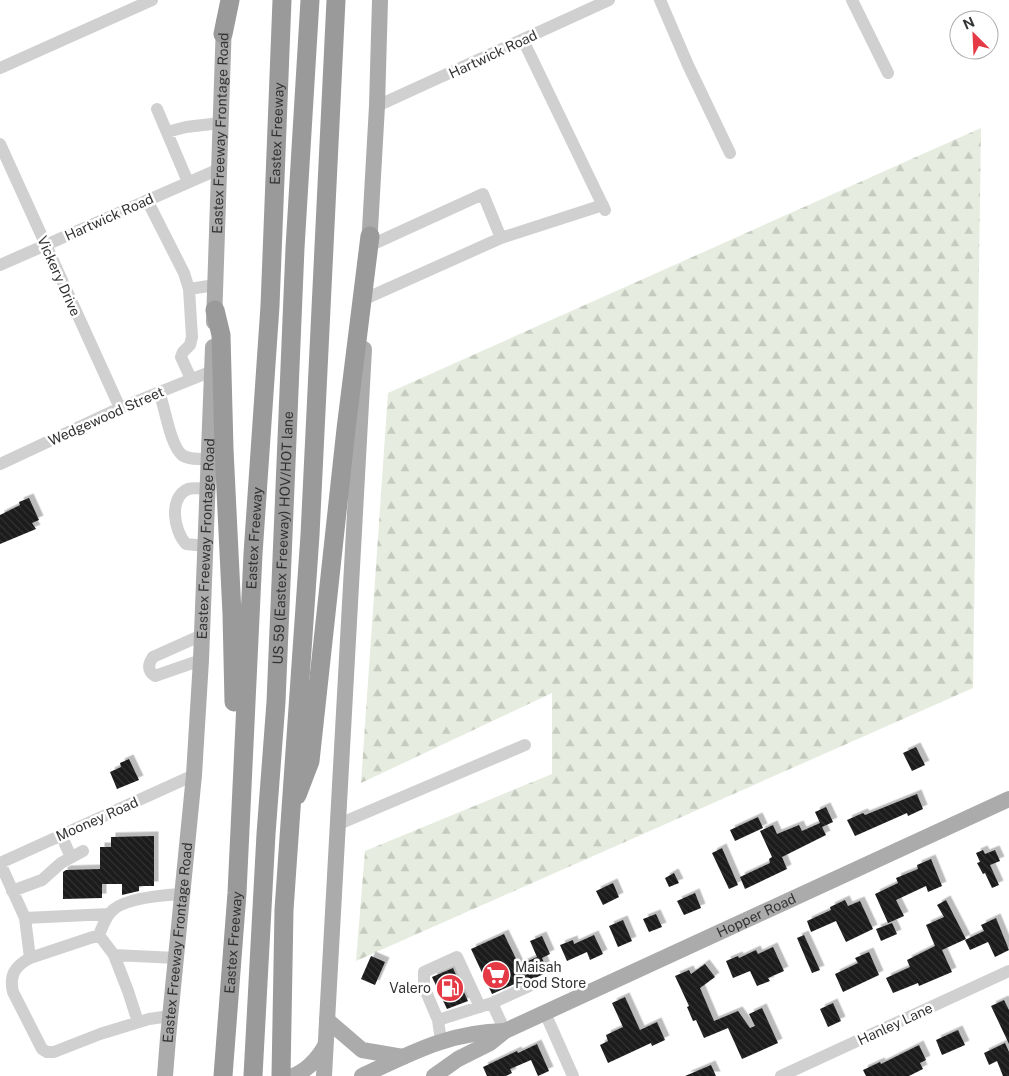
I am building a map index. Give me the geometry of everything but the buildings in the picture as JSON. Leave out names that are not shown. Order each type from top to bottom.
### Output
[{"type":"highway","points":[[223,34],[228,0]]},
{"type":"highway","name":"Eastex Freeway","points":[[224,1073],[237,893],[253,554],[270,306],[282,0]]},
{"type":"highway","name":"US 59 (Eastex Freeway) HOV/HOT lane","points":[[253,1076],[266,834],[276,702],[295,258],[310,0]]},
{"type":"highway","points":[[281,1076],[284,910],[310,534],[336,0]]},
{"type":"highway","points":[[290,812],[310,761],[346,429],[370,241]]},
{"type":"highway","points":[[214,310],[222,335],[224,449],[232,614],[237,893]]},
{"type":"main road","points":[[324,1076],[370,241],[380,0]]},
{"type":"main road","name":"Eastex Freeway Frontage Road","points":[[165,1076],[194,775],[201,660],[216,285],[223,34]]},
{"type":"main road","name":"Hopper Road","points":[[434,1076],[458,1060],[490,1043],[505,1031],[1009,799]]},
{"type":"main road","points":[[327,1020],[362,1050],[403,1057]]},
{"type":"main road","name":"Hopper Road","points":[[362,1076],[441,1041],[484,1032],[505,1031]]},
{"type":"main road","points":[[293,1076],[301,1073],[318,1060],[326,1043]]},
{"type":"street","points":[[0,68],[152,0]]},
{"type":"street","name":"Hartwick Road","points":[[376,106],[609,0]]},
{"type":"street","points":[[660,0],[730,153]]},
{"type":"street","points":[[852,0],[888,74]]},
{"type":"street","points":[[366,298],[501,238],[604,208],[523,40]]},
{"type":"street","points":[[157,109],[188,182]]},
{"type":"street","points":[[167,132],[186,127],[220,123]]},
{"type":"street","name":"Vickery Drive","points":[[0,144],[120,408]]},
{"type":"street","name":"Hartwick Road","points":[[0,265],[219,169]]},
{"type":"street","points":[[370,241],[483,194],[501,238]]},
{"type":"street","points":[[147,200],[184,273],[189,289],[192,336],[190,345],[181,357],[191,379]]},
{"type":"street","points":[[189,289],[216,285]]},
{"type":"street","name":"Wedgewood Street","points":[[0,464],[120,408],[212,371]]},
{"type":"street","points":[[159,392],[174,442],[182,454],[191,458],[209,459]]},
{"type":"street","points":[[206,546],[186,544],[179,536],[175,522],[176,504],[181,494],[190,488],[208,489]]},
{"type":"street","points":[[201,660],[155,676],[151,674],[149,667],[153,657],[202,635]]},
{"type":"street","points":[[339,824],[524,745]]},
{"type":"street","name":"Mooney Road","points":[[0,863],[194,775]]},
{"type":"street","points":[[61,836],[71,857]]},
{"type":"street","points":[[12,891],[42,880],[61,863],[83,851]]},
{"type":"street","points":[[0,863],[25,918],[30,958]]},
{"type":"street","points":[[170,1016],[138,1022],[100,1034],[63,1049],[47,1052],[42,1049],[18,1005],[11,983],[12,974],[16,967],[30,958],[98,935],[109,914],[118,906],[158,895],[182,894]]},
{"type":"street","points":[[25,918],[109,914]]},
{"type":"street","points":[[98,935],[114,955],[138,1022]]},
{"type":"street","points":[[114,955],[176,958]]},
{"type":"street","points":[[441,1041],[438,1020],[424,987],[424,972],[457,957],[486,1005],[505,1031]]},
{"type":"street","name":"Hanley Lane","points":[[781,1076],[1009,971]]},
{"type":"street","points":[[438,1020],[486,1005],[529,986]]},
{"type":"street","points":[[545,1013],[573,1076]]},
{"type":"green space","points":[[981,128],[973,688],[356,961],[365,851],[552,774],[552,693],[361,783],[388,393]]},
{"type":"place","name":"Maisah Food Store","points":[[496,975]]},
{"type":"place","name":"Valero","points":[[450,988]]}]
